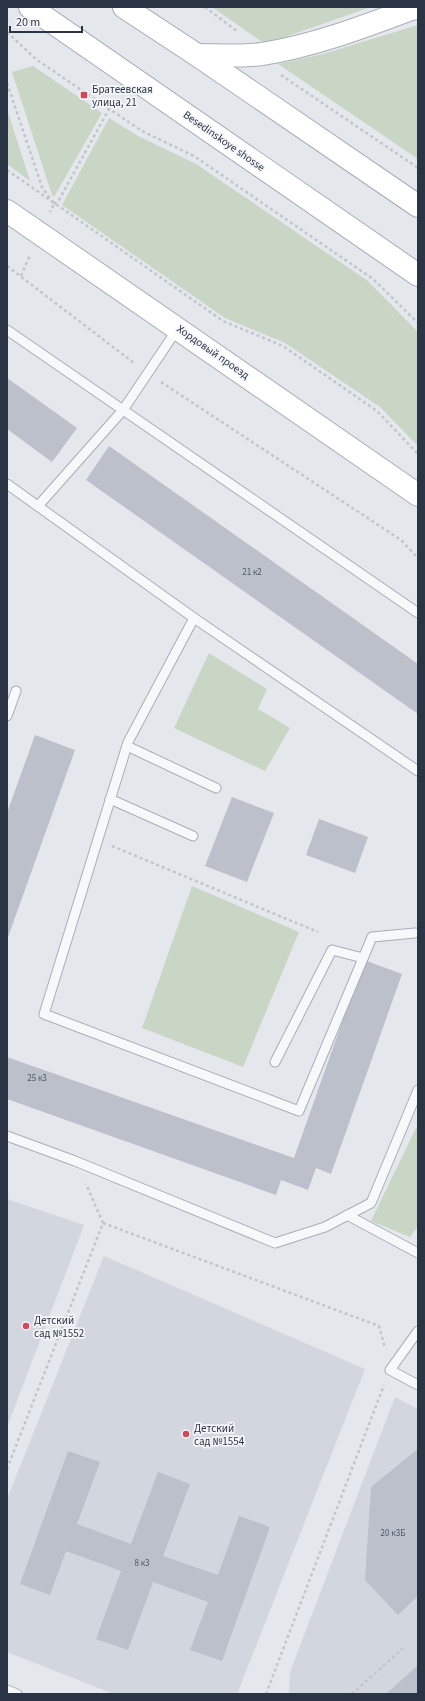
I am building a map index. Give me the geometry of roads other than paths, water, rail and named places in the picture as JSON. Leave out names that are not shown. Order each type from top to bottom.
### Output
[{"type":"main road","name":"Besedinskoye shosse","points":[[30,7],[418,275]]},
{"type":"main road","points":[[124,7],[418,206]]},
{"type":"main road","points":[[197,55],[255,54],[302,46],[360,28],[411,9],[418,8]]},
{"type":"main road","name":"Хордовый проезд","points":[[7,211],[40,232],[418,495]]},
{"type":"lane","points":[[38,506],[123,410],[178,328]]},
{"type":"lane","points":[[7,330],[418,613]]},
{"type":"lane","points":[[7,484],[194,618],[418,770]]},
{"type":"lane","points":[[194,618],[127,746],[44,1014],[299,1111],[372,937],[417,932]]},
{"type":"lane","points":[[7,716],[16,691]]},
{"type":"lane","points":[[127,746],[216,788]]},
{"type":"lane","points":[[110,799],[193,836]]},
{"type":"lane","points":[[275,1062],[332,950],[363,958]]},
{"type":"lane","points":[[7,1136],[75,1161],[275,1242],[325,1227],[371,1203],[418,1090]]},
{"type":"lane","points":[[348,1215],[418,1253]]},
{"type":"lane","points":[[418,1331],[390,1370],[418,1385]]},
{"type":"lane","points":[[7,1690],[17,1694]]},
{"type":"place","name":"Братеевская улица, 21","points":[[84,95]]},
{"type":"place","name":"Детский сад №1552","points":[[26,1326]]},
{"type":"place","name":"Детский сад №1554","points":[[186,1434]]}]
